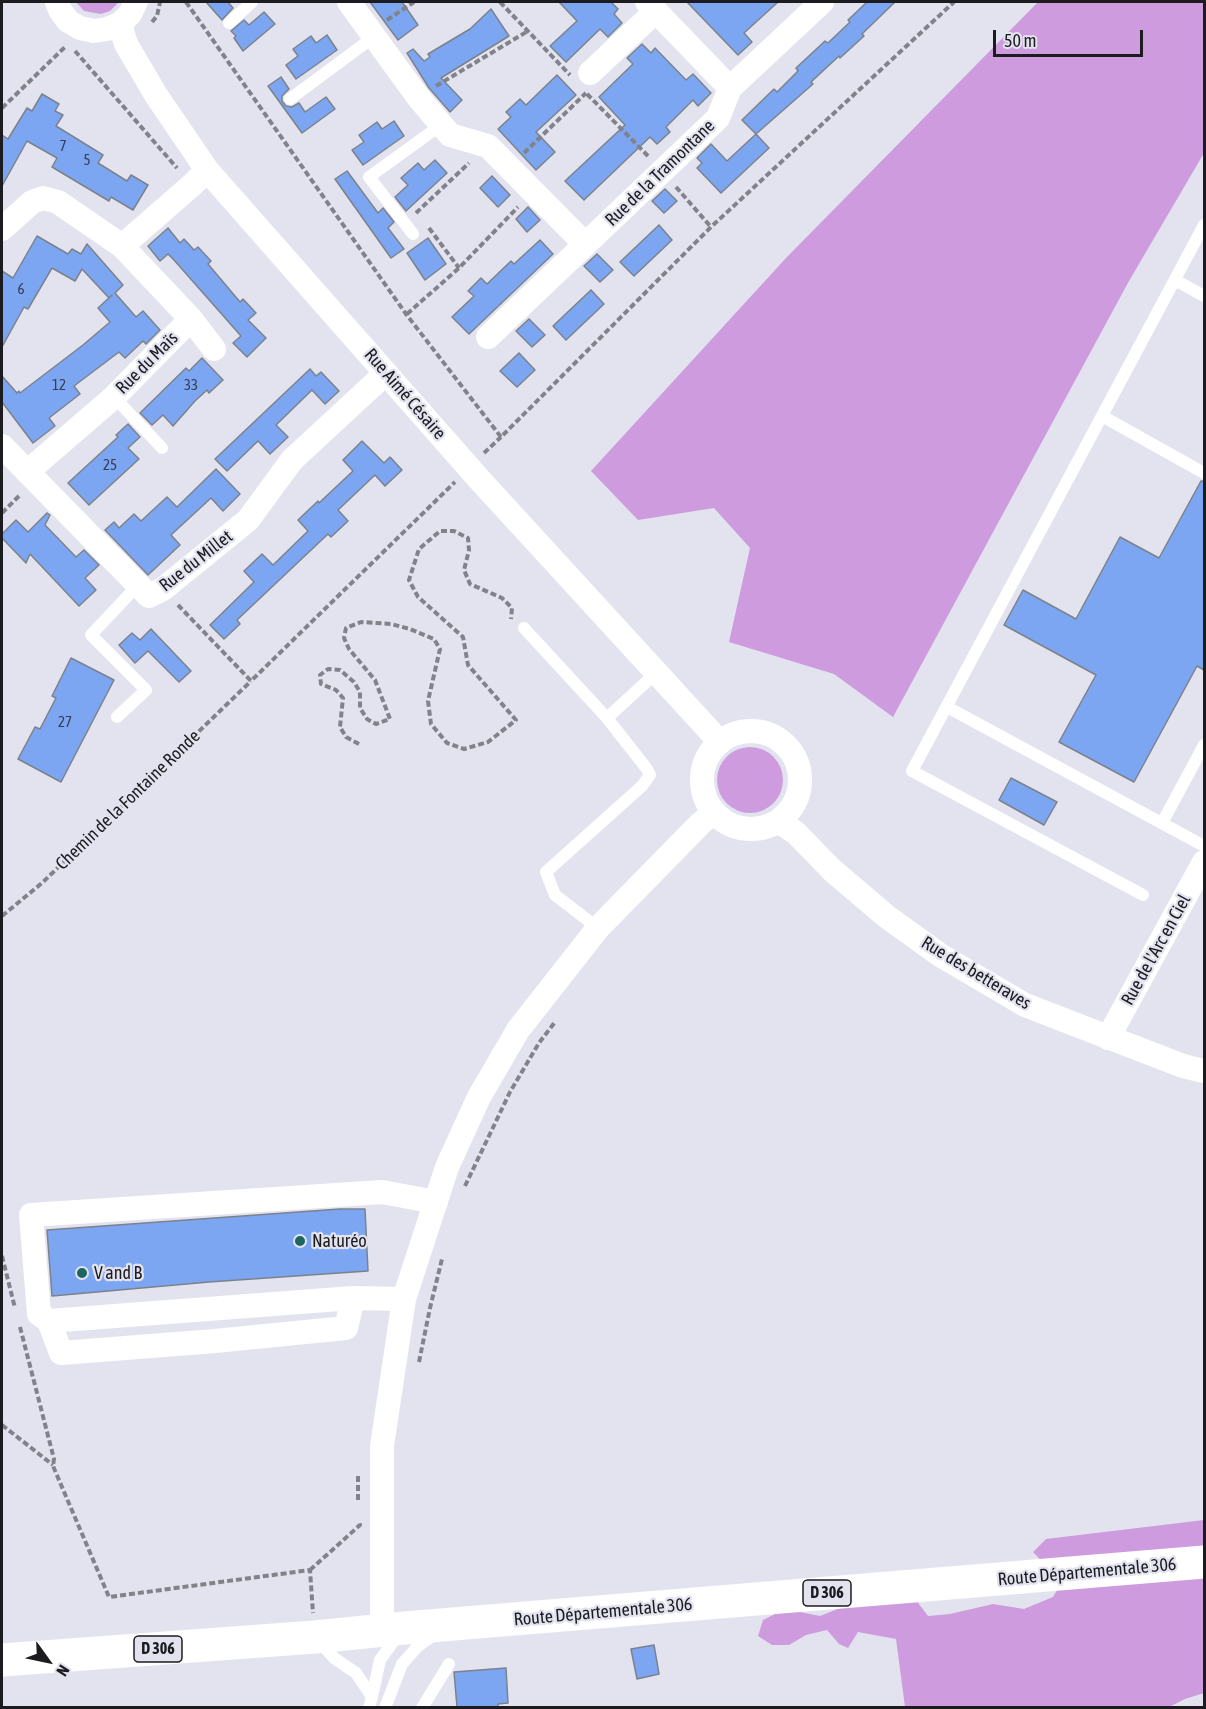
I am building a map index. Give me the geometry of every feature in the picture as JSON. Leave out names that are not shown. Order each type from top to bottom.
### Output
[{"type":"main road","name":"Route Départementale 306","points":[[2,1660],[315,1637],[1204,1562]]},
{"type":"street","points":[[57,2],[68,21],[80,28],[94,31],[120,24],[130,14],[136,2]]},
{"type":"street","points":[[349,2],[418,97],[450,135],[488,146],[585,244]]},
{"type":"street","name":"Rue de la Tramontane","points":[[488,337],[718,118],[730,88],[822,2]]},
{"type":"street","points":[[582,82],[651,6],[730,88]]},
{"type":"street","name":"Rue Aimé Césaire","points":[[120,24],[126,44],[156,95],[207,170],[469,468],[720,742]]},
{"type":"street","points":[[122,246],[207,170]]},
{"type":"street","name":"Rue du Maïs","points":[[2,229],[32,202],[43,198],[58,202],[122,246],[191,319],[114,397],[27,472]]},
{"type":"street","points":[[191,319],[214,349]]},
{"type":"street","name":"Rue du Millet","points":[[2,446],[149,596],[163,589],[248,520],[292,459],[386,373]]},
{"type":"street","points":[[749,731],[765,733],[779,740],[790,751],[798,765],[799,789],[790,811],[778,821],[764,828],[748,829],[733,826],[720,818],[714,812],[704,792],[702,777],[706,761],[720,742],[749,731]]},
{"type":"street","points":[[394,1629],[370,1527],[404,1299],[447,1167],[479,1097],[518,1030],[598,928],[714,812]]},
{"type":"street","name":"Rue des betteraves","points":[[778,821],[796,832],[832,870],[885,916],[940,955],[1025,1005],[1183,1066],[1204,1071]]},
{"type":"street","name":"Rue de l'Arc en Ciel","points":[[1108,1038],[1204,862]]},
{"type":"street","points":[[353,1298],[346,1328],[61,1353],[49,1321],[39,1314],[31,1215],[382,1192],[436,1202]]},
{"type":"street","points":[[49,1321],[353,1298],[404,1299]]},
{"type":"street","points":[[214,1341],[207,1328],[222,1309]]},
{"type":"lane","points":[[229,23],[252,2]]},
{"type":"lane","points":[[290,99],[373,34]]},
{"type":"lane","points":[[413,234],[369,177],[441,125]]},
{"type":"lane","points":[[1143,895],[912,771],[1204,225]]},
{"type":"lane","points":[[1175,280],[1204,296]]},
{"type":"lane","points":[[114,397],[162,448]]},
{"type":"lane","points":[[1102,416],[1204,473]]},
{"type":"lane","points":[[117,717],[146,690],[91,635],[138,585]]},
{"type":"lane","points":[[524,628],[607,718],[650,775],[642,786],[546,872],[555,895],[598,928]]},
{"type":"lane","points":[[607,718],[656,673]]},
{"type":"lane","points":[[947,707],[1204,846]]},
{"type":"lane","points":[[1162,823],[1204,745]]},
{"type":"lane","points":[[386,1707],[402,1664],[418,1646],[450,1624]]},
{"type":"lane","points":[[371,1702],[380,1660],[394,1629]]},
{"type":"lane","points":[[315,1637],[334,1658],[356,1673],[371,1702]]},
{"type":"lane","points":[[422,1707],[449,1664]]},
{"type":"path","points":[[373,34],[414,2]]},
{"type":"path","points":[[500,2],[582,82],[711,227]]},
{"type":"path","points":[[418,97],[528,31]]},
{"type":"path","points":[[2,108],[65,47]]},
{"type":"path","points":[[509,167],[582,82]]},
{"type":"path","points":[[404,224],[488,146]]},
{"type":"path","points":[[406,314],[459,268],[533,191]]},
{"type":"path","points":[[417,212],[459,268]]},
{"type":"path","name":"Chemin de la Fontaine Ronde","points":[[2,916],[42,883],[501,437]]},
{"type":"path","points":[[359,744],[346,737],[340,727],[343,698],[336,690],[321,684],[320,675],[328,669],[340,670],[354,682],[360,692],[360,708],[367,719],[376,724],[390,719],[375,680],[349,649],[344,638],[346,628],[361,622],[391,624],[434,639],[440,649],[428,701],[431,724],[447,743],[464,749],[488,742],[516,720],[468,665],[463,637],[418,597],[409,580],[419,549],[440,531],[454,531],[468,538],[469,550],[464,570],[470,584],[502,598],[512,608],[512,620],[524,628]]},
{"type":"path","points":[[163,589],[251,681]]},
{"type":"path","points":[[461,1196],[510,1092],[539,1043],[560,1015]]},
{"type":"path","points":[[417,1373],[429,1308],[444,1251]]},
{"type":"path","points":[[2,1256],[16,1311]]},
{"type":"path","points":[[19,1323],[54,1459],[53,1466]]},
{"type":"path","points":[[2,1425],[53,1466],[109,1597],[310,1570],[315,1637]]},
{"type":"shaded area","points":[[76,2],[119,2],[110,11],[101,14],[84,11]]},
{"type":"shaded area","points":[[1038,2],[1204,2],[1204,153],[1129,281],[893,717],[834,674],[729,642],[750,548],[714,508],[638,520],[591,471],[786,258]]},
{"type":"shaded area","points":[[750,747],[763,749],[773,757],[781,767],[783,780],[781,793],[773,803],[763,811],[750,813],[737,811],[727,803],[719,793],[717,780],[719,767],[727,757],[737,749]]},
{"type":"shaded area","points":[[1204,1520],[1204,1693],[1169,1707],[905,1707],[896,1639],[858,1632],[848,1648],[839,1644],[827,1630],[806,1635],[789,1645],[772,1645],[758,1636],[763,1620],[785,1609],[820,1616],[840,1608],[916,1600],[928,1616],[950,1614],[993,1604],[1024,1609],[1053,1597],[1062,1582],[1033,1552],[1046,1539]]},
{"type":"building","points":[[206,2],[228,2],[233,8],[222,20]]},
{"type":"building","points":[[370,2],[402,2],[418,25],[398,40]]},
{"type":"building","points":[[559,2],[611,2],[618,9],[614,14],[622,23],[608,37],[600,29],[566,62],[550,46],[577,21]]},
{"type":"building","points":[[687,2],[778,2],[744,33],[752,42],[738,55]]},
{"type":"building","points":[[867,2],[895,2],[862,34],[864,36],[840,58],[839,56],[811,82],[813,84],[756,134],[742,120],[774,89],[777,92],[798,71],[796,68],[825,41],[828,43]]},
{"type":"building","points":[[491,9],[509,36],[441,78],[462,100],[450,112],[429,88],[407,53],[413,49],[424,61],[430,57],[428,54],[470,29]]},
{"type":"building","points":[[264,12],[275,24],[243,51],[231,31],[244,20],[249,25]]},
{"type":"building","points":[[327,35],[337,50],[296,79],[286,65],[298,56],[293,49],[311,36],[316,43]]},
{"type":"building","points":[[642,44],[651,53],[655,48],[686,80],[693,74],[711,93],[698,106],[693,100],[666,127],[670,132],[657,144],[650,137],[584,200],[565,181],[625,125],[599,97],[633,64],[627,58]]},
{"type":"building","points":[[557,75],[576,95],[536,132],[555,152],[536,170],[498,129],[511,117],[506,112],[520,99],[526,105]]},
{"type":"building","points":[[281,77],[289,89],[282,96],[282,101],[286,106],[292,107],[299,103],[305,112],[326,97],[335,109],[302,133],[268,86]]},
{"type":"building","points":[[42,94],[59,104],[55,111],[63,115],[56,126],[103,155],[98,163],[127,181],[131,175],[148,185],[133,210],[111,197],[109,201],[52,167],[57,158],[27,141],[2,186],[2,135],[8,139],[27,108],[32,111]]},
{"type":"building","points":[[394,121],[404,136],[363,165],[352,150],[364,142],[359,135],[377,122],[382,129]]},
{"type":"building","points":[[756,134],[769,148],[721,193],[697,168],[702,163],[697,158],[711,144],[727,161]]},
{"type":"building","points":[[435,160],[447,173],[406,211],[395,197],[408,185],[401,178],[418,163],[424,170]]},
{"type":"building","points":[[347,171],[378,213],[383,208],[394,222],[388,228],[404,249],[391,258],[335,179]]},
{"type":"building","points":[[492,176],[510,195],[498,207],[480,188]]},
{"type":"building","points":[[665,189],[677,201],[664,213],[652,201]]},
{"type":"building","points":[[528,207],[540,220],[527,232],[516,219]]},
{"type":"building","points":[[659,225],[672,240],[634,276],[620,262]]},
{"type":"building","points":[[168,228],[180,243],[184,239],[194,250],[198,247],[211,261],[208,264],[240,302],[243,299],[256,313],[248,320],[266,338],[247,357],[233,343],[241,336],[174,260],[168,254],[160,261],[148,246]]},
{"type":"building","points":[[37,236],[68,254],[72,249],[81,254],[87,244],[123,285],[115,293],[136,317],[143,311],[160,330],[146,344],[143,341],[125,358],[119,352],[74,386],[80,394],[49,418],[55,426],[33,443],[2,402],[2,376],[17,393],[19,391],[20,393],[110,322],[98,308],[109,298],[82,269],[75,281],[52,268],[28,309],[24,307],[2,347],[2,271],[13,278]]},
{"type":"building","points":[[428,238],[446,264],[425,280],[407,253]]},
{"type":"building","points":[[540,240],[553,254],[469,334],[452,317],[474,296],[468,291],[481,278],[487,284],[511,261],[514,264]]},
{"type":"building","points":[[597,254],[613,270],[600,282],[584,266]]},
{"type":"building","points":[[591,290],[604,304],[566,340],[553,326]]},
{"type":"building","points":[[529,319],[545,335],[532,347],[516,331]]},
{"type":"building","points":[[519,353],[535,370],[517,387],[500,371]]},
{"type":"building","points":[[202,358],[223,380],[209,393],[207,390],[195,401],[173,426],[163,415],[152,425],[140,413],[186,368],[189,371]]},
{"type":"building","points":[[310,369],[316,376],[321,372],[339,391],[325,404],[312,390],[276,425],[288,437],[270,454],[258,441],[227,471],[215,459]]},
{"type":"building","points":[[128,424],[140,437],[128,448],[139,459],[89,505],[68,483],[118,437],[116,435]]},
{"type":"building","points":[[362,441],[384,463],[390,457],[402,470],[385,486],[375,475],[338,510],[348,521],[331,537],[328,534],[237,620],[240,624],[224,639],[210,625],[254,582],[244,571],[262,554],[273,565],[308,531],[298,520],[353,471],[343,460]]},
{"type":"building","points":[[216,469],[240,494],[223,511],[211,498],[171,535],[180,545],[148,575],[105,530],[114,522],[119,528],[134,514],[141,521],[167,497],[177,507]]},
{"type":"building","points":[[1201,481],[1204,481],[1204,670],[1197,666],[1134,782],[1059,742],[1096,675],[1004,625],[1023,590],[1076,619],[1120,537],[1159,558]]},
{"type":"building","points":[[47,513],[50,515],[45,525],[76,557],[84,550],[99,565],[85,578],[96,590],[79,606],[30,554],[26,563],[2,538],[2,534],[16,520],[28,532]]},
{"type":"building","points":[[151,629],[191,671],[179,682],[148,651],[135,663],[119,645],[132,633],[140,640]]},
{"type":"building","points":[[71,658],[114,680],[61,782],[18,759],[35,727],[40,729],[56,698],[52,696]]},
{"type":"building","points":[[1011,778],[1057,802],[1044,825],[999,800]]},
{"type":"building","points":[[365,1209],[368,1271],[52,1296],[47,1230]]},
{"type":"building","points":[[654,1645],[659,1674],[637,1679],[631,1649]]},
{"type":"building","points":[[506,1668],[508,1703],[498,1704],[498,1707],[457,1707],[454,1672]]},
{"type":"place","name":"Naturéo","points":[[300,1241]]},
{"type":"place","name":"V and B","points":[[82,1273]]}]
